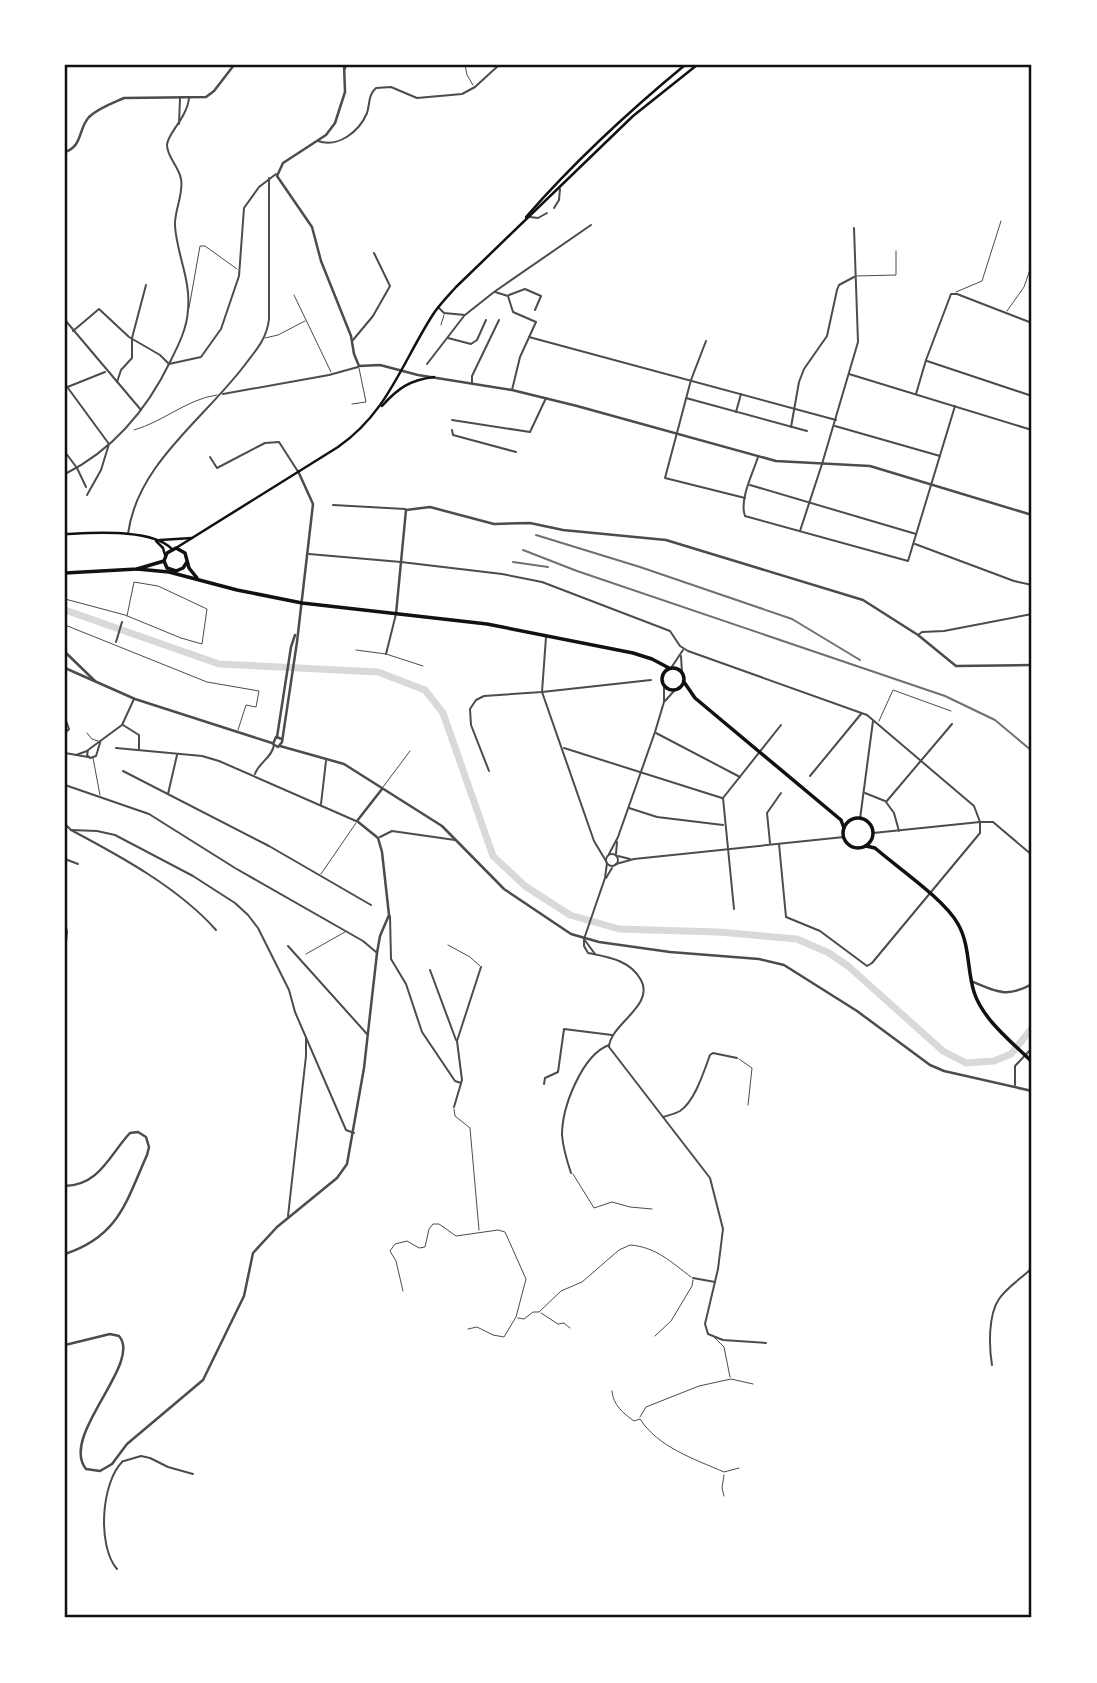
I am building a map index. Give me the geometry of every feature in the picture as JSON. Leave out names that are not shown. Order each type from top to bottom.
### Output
[{"type":"main road","points":[[508,237],[566,172],[630,110],[685,65]]},
{"type":"main road","points":[[375,414],[438,307],[456,287],[641,110],[697,65]]},
{"type":"main road","points":[[137,569],[165,558],[174,549],[350,439],[403,385],[434,377]]},
{"type":"main road","points":[[65,534],[128,535],[160,540],[195,538]]},
{"type":"main road","points":[[195,538],[188,544],[185,553],[189,568],[199,579]]},
{"type":"main road","points":[[153,539],[163,548],[170,570]]},
{"type":"main road","points":[[160,540],[185,553]]},
{"type":"main road","points":[[176,571],[183,568],[187,559]]},
{"type":"main road","points":[[145,567],[176,571],[199,579]]},
{"type":"main road","points":[[65,573],[137,569],[169,572],[302,603],[487,624],[633,653],[682,673],[685,687],[695,698],[841,820],[844,838],[852,847],[875,848],[951,914],[967,947],[971,981],[978,1002],[1031,1061]]},
{"type":"main road","points":[[656,662],[664,687],[695,698]]},
{"type":"main road","points":[[662,676],[670,668]]},
{"type":"main road","points":[[674,690],[684,682]]},
{"type":"main road","points":[[844,828],[854,819]]},
{"type":"main road","points":[[841,820],[860,819],[869,823],[875,848]]},
{"type":"main road","points":[[866,846],[873,835]]},
{"type":"street","points":[[65,152],[76,145],[89,117],[112,103],[124,98],[189,98],[209,95],[234,65]]},
{"type":"street","points":[[317,141],[325,144],[351,135],[365,117],[372,91],[379,87],[391,87],[417,98],[462,94],[475,87],[499,65]]},
{"type":"street","points":[[345,66],[345,92],[339,117],[329,133],[287,160],[279,167],[277,174],[281,184],[312,227],[321,261],[359,366]]},
{"type":"street","points":[[179,125],[180,98]]},
{"type":"street","points":[[65,474],[109,444],[141,411],[169,364],[184,331],[188,310],[187,277],[177,245],[175,221],[181,181],[167,146],[188,108],[189,98]]},
{"type":"street","points":[[169,364],[204,354],[226,318],[240,271],[244,208],[254,192],[277,174]]},
{"type":"street","points":[[128,535],[137,497],[169,449],[223,394],[265,338],[269,319],[269,178]]},
{"type":"street","points":[[554,208],[559,200],[561,185]]},
{"type":"street","points":[[529,217],[538,218],[547,214]]},
{"type":"street","points":[[427,364],[465,315],[591,225]]},
{"type":"street","points":[[800,532],[858,342],[854,229]]},
{"type":"street","points":[[352,341],[373,316],[390,286],[374,253]]},
{"type":"street","points":[[791,427],[796,394],[804,369],[827,336],[836,290],[839,285],[855,276]]},
{"type":"street","points":[[116,382],[121,370],[132,358],[132,338],[146,285]]},
{"type":"street","points":[[494,292],[508,296],[525,289],[541,296],[535,310]]},
{"type":"street","points":[[916,394],[950,296],[954,294],[1032,323]]},
{"type":"street","points":[[508,296],[513,312],[536,322],[520,357],[512,390]]},
{"type":"street","points":[[438,307],[444,313],[465,315]]},
{"type":"street","points":[[73,331],[99,309],[132,338],[160,355],[169,364]]},
{"type":"street","points":[[65,320],[141,411]]},
{"type":"street","points":[[447,337],[471,344],[477,340],[486,320]]},
{"type":"street","points":[[472,383],[471,376],[499,320]]},
{"type":"street","points":[[529,337],[836,420]]},
{"type":"street","points":[[706,341],[691,380],[665,478],[746,498]]},
{"type":"street","points":[[926,360],[1032,396]]},
{"type":"street","points":[[223,394],[331,374],[359,366],[380,365],[546,398],[758,456],[798,464],[850,463],[870,466],[1032,515]]},
{"type":"street","points":[[106,372],[66,387],[109,444]]},
{"type":"street","points":[[849,374],[1032,430]]},
{"type":"street","points":[[736,413],[741,394]]},
{"type":"street","points":[[452,420],[526,433],[534,429],[546,398]]},
{"type":"street","points":[[686,398],[807,431]]},
{"type":"street","points":[[758,456],[743,511],[745,516],[908,561],[955,406]]},
{"type":"street","points":[[834,425],[940,456]]},
{"type":"street","points":[[452,430],[453,435],[516,452]]},
{"type":"street","points":[[210,457],[217,468],[265,443],[279,442],[298,471],[313,504],[291,682],[277,743],[254,775]]},
{"type":"street","points":[[87,495],[101,470],[109,444]]},
{"type":"street","points":[[65,452],[86,487]]},
{"type":"street","points":[[750,484],[916,534]]},
{"type":"street","points":[[333,505],[406,510],[430,507],[494,523],[530,523],[563,530],[666,540],[863,600],[918,635],[956,666],[1032,665]]},
{"type":"street","points":[[386,654],[396,614],[406,510]]},
{"type":"street","points":[[914,544],[1014,581],[1032,585]]},
{"type":"street","points":[[307,554],[502,574],[541,582],[670,631],[684,649],[873,720],[974,806],[981,822],[980,832],[872,964],[866,966],[820,931],[786,917],[779,844]]},
{"type":"street","points":[[918,635],[922,632],[944,631],[1032,614]]},
{"type":"street","points":[[116,641],[122,622]]},
{"type":"street","points":[[277,743],[290,650],[297,632]]},
{"type":"street","points":[[546,636],[542,692],[597,847],[606,862],[615,865],[634,859],[844,838]]},
{"type":"street","points":[[292,641],[297,642]]},
{"type":"street","points":[[670,668],[684,649]]},
{"type":"street","points":[[65,652],[98,683]]},
{"type":"street","points":[[681,656],[682,673]]},
{"type":"street","points":[[65,668],[135,699],[344,765],[442,826],[504,888],[571,934],[584,939],[670,952],[759,958],[784,965],[857,1011],[930,1065],[944,1071],[1032,1091]]},
{"type":"street","points":[[80,676],[83,668]]},
{"type":"street","points":[[489,771],[471,725],[472,704],[484,696],[651,680]]},
{"type":"street","points":[[571,1173],[562,1137],[566,1111],[581,1073],[595,1052],[609,1045],[613,1035],[640,1002],[643,984],[636,973],[620,961],[585,950],[584,939],[605,878],[606,862],[618,837],[655,732],[664,702],[664,687]]},
{"type":"street","points":[[664,702],[674,690]]},
{"type":"street","points":[[75,755],[88,750],[122,724],[135,699]]},
{"type":"street","points":[[810,776],[862,714]]},
{"type":"street","points":[[65,718],[69,729],[66,733]]},
{"type":"street","points":[[860,819],[873,720]]},
{"type":"street","points":[[122,724],[139,735],[139,751]]},
{"type":"street","points":[[886,802],[952,724]]},
{"type":"street","points":[[734,909],[723,798],[781,725]]},
{"type":"street","points":[[655,732],[740,778]]},
{"type":"street","points":[[91,758],[100,742]]},
{"type":"street","points":[[116,748],[178,753],[219,760],[357,821],[378,838],[389,915],[391,958],[406,984],[422,1032],[456,1081],[461,1083]]},
{"type":"street","points":[[562,748],[723,798]]},
{"type":"street","points":[[88,750],[96,751]]},
{"type":"street","points":[[88,750],[91,758]]},
{"type":"street","points":[[65,753],[91,758]]},
{"type":"street","points":[[168,795],[178,753]]},
{"type":"street","points":[[321,804],[326,760]]},
{"type":"street","points":[[123,771],[269,846],[371,905]]},
{"type":"street","points":[[65,785],[149,814],[235,868],[346,931],[377,953]]},
{"type":"street","points":[[357,821],[382,789]]},
{"type":"street","points":[[771,845],[767,813],[781,793]]},
{"type":"street","points":[[864,793],[886,802],[894,813],[899,831]]},
{"type":"street","points":[[628,807],[657,817],[724,825]]},
{"type":"street","points":[[873,835],[993,822],[1032,855]]},
{"type":"street","points":[[65,824],[71,830],[127,860],[203,916],[216,930]]},
{"type":"street","points":[[71,830],[97,831],[125,840],[193,876],[235,903],[248,915],[258,928],[289,990],[295,1013],[346,1130],[354,1133]]},
{"type":"street","points":[[378,838],[392,831],[456,840]]},
{"type":"street","points":[[605,878],[615,865],[618,837]]},
{"type":"street","points":[[597,847],[609,854],[634,859]]},
{"type":"street","points":[[65,859],[78,864]]},
{"type":"street","points":[[65,1345],[110,1334],[122,1339],[124,1349],[120,1363],[84,1434],[79,1450],[84,1466],[95,1472],[107,1468],[127,1444],[203,1380],[244,1296],[253,1253],[263,1240],[342,1171],[346,1164],[354,1133],[377,953],[380,936],[389,915]]},
{"type":"street","points":[[65,923],[65,952]]},
{"type":"street","points":[[584,939],[596,954]]},
{"type":"street","points":[[288,946],[368,1035]]},
{"type":"street","points":[[454,1107],[461,1083],[458,1031],[481,967]]},
{"type":"street","points":[[430,970],[457,1041]]},
{"type":"street","points":[[971,981],[1008,993],[1018,992],[1032,985]]},
{"type":"street","points":[[544,1084],[545,1078],[558,1072],[564,1029],[613,1035]]},
{"type":"street","points":[[288,1219],[307,1037]]},
{"type":"street","points":[[609,1045],[622,1067],[710,1178],[722,1223],[715,1282],[705,1324],[708,1334],[766,1343]]},
{"type":"street","points":[[1015,1087],[1015,1066],[1032,1048]]},
{"type":"street","points":[[663,1117],[677,1113],[684,1107],[704,1076],[710,1055],[713,1053],[737,1058]]},
{"type":"street","points":[[65,1186],[86,1180],[105,1167],[130,1133],[138,1132],[146,1137],[149,1147],[147,1155],[118,1219],[86,1245],[65,1254]]},
{"type":"street","points":[[992,1365],[989,1343],[996,1305],[1002,1295],[1032,1268]]},
{"type":"street","points":[[693,1278],[715,1282]]},
{"type":"street","points":[[117,1569],[109,1554],[103,1522],[113,1476],[123,1461],[141,1456],[193,1474]]},
{"type":"street","points":[[118,1457],[123,1461]]},
{"type":"lane","points":[[465,65],[467,75],[475,87]]},
{"type":"lane","points":[[954,294],[982,281],[1001,221]]},
{"type":"lane","points":[[188,310],[197,254],[201,246],[205,246],[240,271]]},
{"type":"lane","points":[[855,276],[896,275],[895,251]]},
{"type":"lane","points":[[1006,314],[1024,287],[1032,264]]},
{"type":"lane","points":[[294,295],[331,374]]},
{"type":"lane","points":[[440,325],[444,313]]},
{"type":"lane","points":[[265,338],[278,335],[307,320]]},
{"type":"lane","points":[[352,404],[366,402],[359,366]]},
{"type":"lane","points":[[134,430],[166,417],[195,400],[223,394]]},
{"type":"lane","points":[[65,599],[127,616],[202,644],[207,609],[158,586],[134,582],[127,616]]},
{"type":"lane","points":[[65,625],[207,682],[260,691],[256,708],[246,705],[238,730]]},
{"type":"lane","points":[[356,650],[386,654],[423,666]]},
{"type":"lane","points":[[877,723],[893,691],[951,711]]},
{"type":"lane","points":[[87,733],[100,742]]},
{"type":"lane","points":[[382,789],[410,751]]},
{"type":"lane","points":[[91,758],[101,797]]},
{"type":"lane","points":[[320,876],[357,821]]},
{"type":"lane","points":[[306,954],[346,931]]},
{"type":"lane","points":[[448,946],[470,957],[481,967]]},
{"type":"lane","points":[[737,1058],[752,1068],[748,1105]]},
{"type":"lane","points":[[454,1107],[455,1116],[470,1128],[479,1233]]},
{"type":"lane","points":[[571,1173],[594,1208],[612,1202],[652,1209]]},
{"type":"lane","points":[[403,1291],[396,1261],[390,1251],[392,1247],[407,1241],[424,1248],[427,1245],[429,1228],[433,1224],[439,1224],[456,1236],[498,1230],[507,1235],[526,1279],[516,1317],[504,1337],[477,1327],[468,1329]]},
{"type":"lane","points":[[516,1317],[524,1319],[539,1311],[562,1291],[582,1282],[619,1250],[630,1245],[656,1251],[693,1278],[692,1286],[671,1321],[655,1336]]},
{"type":"lane","points":[[539,1311],[558,1324],[564,1323],[570,1328]]},
{"type":"lane","points":[[714,1337],[724,1347],[731,1379]]},
{"type":"lane","points":[[612,1391],[613,1399],[622,1412],[634,1421],[640,1419],[646,1407],[699,1386],[731,1379],[753,1384]]},
{"type":"lane","points":[[640,1419],[651,1434],[670,1447],[724,1472],[739,1468]]},
{"type":"lane","points":[[724,1472],[724,1496]]},
{"type":"waterway","points":[[65,610],[219,664],[378,672],[425,690],[443,713],[493,856],[525,886],[570,915],[619,929],[718,932],[797,939],[829,953],[848,966],[943,1051],[966,1063],[994,1061],[1011,1054],[1032,1028]]},
{"type":"railway","points":[[536,535],[792,619],[860,660]]},
{"type":"railway","points":[[523,550],[577,571],[945,696],[995,720],[1032,751]]},
{"type":"railway","points":[[513,562],[548,567]]}]
